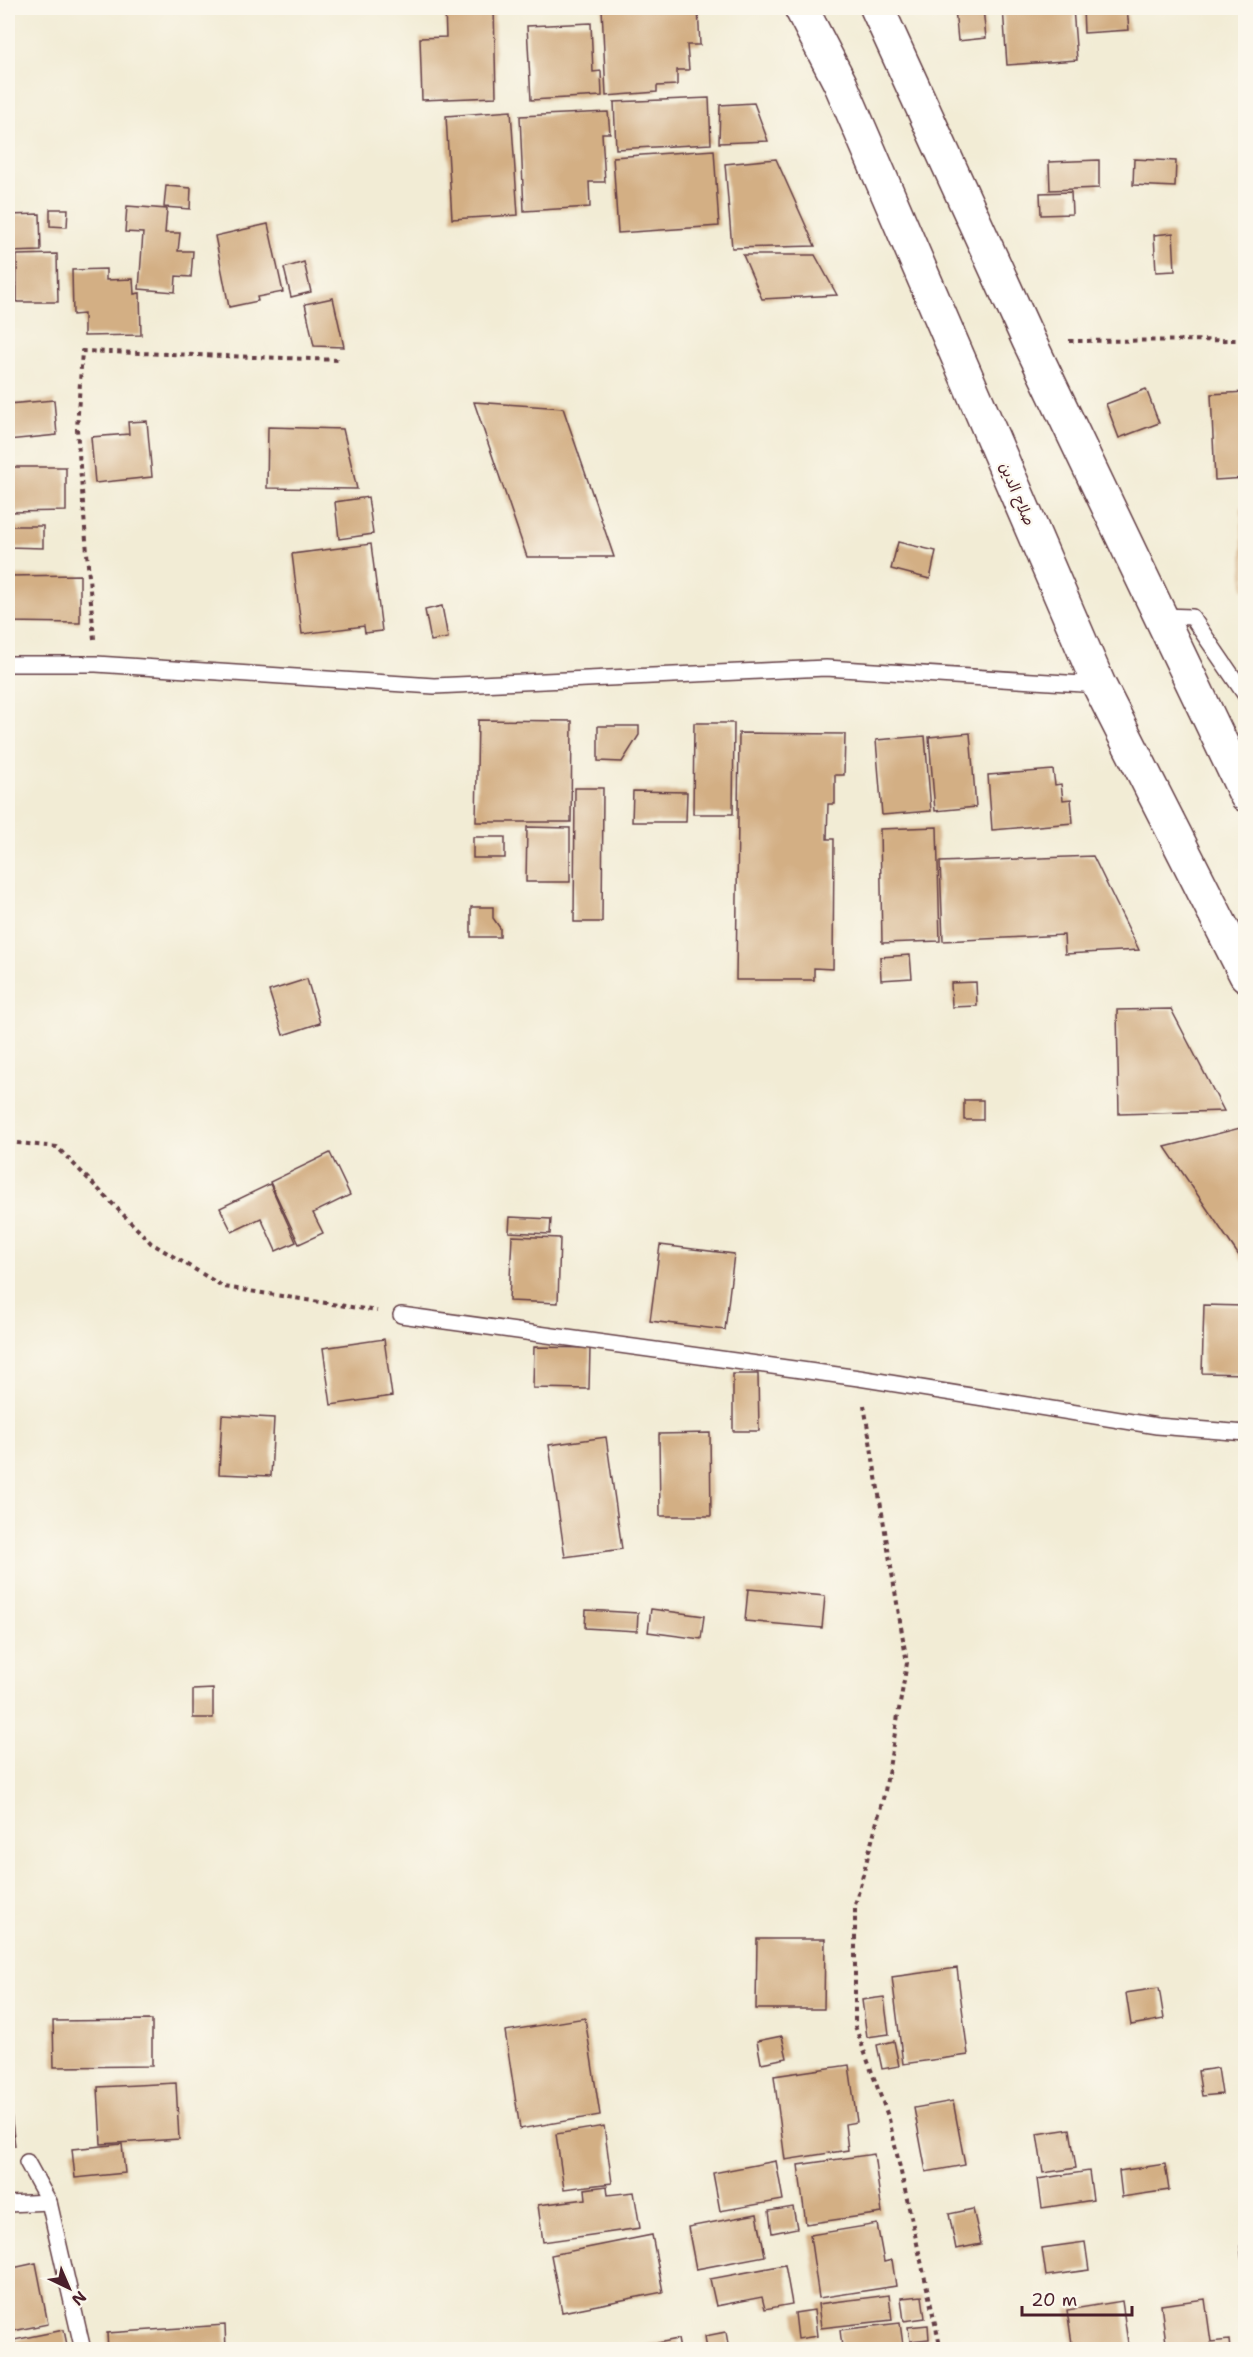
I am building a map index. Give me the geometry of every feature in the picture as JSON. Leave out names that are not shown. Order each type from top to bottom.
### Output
[{"type":"highway","name":"صلاح الدين","points":[[801,8],[840,83],[1099,685],[1245,975]]},
{"type":"highway","points":[[877,8],[1029,341],[1162,616],[1245,795]]},
{"type":"lane","points":[[1162,616],[1192,617],[1245,696]]},
{"type":"lane","points":[[8,664],[96,664],[434,686],[826,668],[1099,685]]},
{"type":"lane","points":[[401,1315],[860,1378],[1157,1426],[1245,1433]]},
{"type":"lane","points":[[27,2162],[49,2202],[83,2349]]},
{"type":"lane","points":[[8,2204],[49,2202]]},
{"type":"path","points":[[1029,341],[1245,340]]},
{"type":"path","points":[[96,664],[77,429],[82,351],[340,360]]},
{"type":"path","points":[[8,1142],[57,1147],[151,1243],[224,1287],[401,1315]]},
{"type":"path","points":[[860,1378],[907,1663],[885,1791],[855,1905],[855,2026],[889,2119],[941,2349]]},
{"type":"building","points":[[445,8],[494,8],[496,97],[422,100],[420,38],[446,37]]},
{"type":"building","points":[[602,8],[698,9],[700,45],[687,45],[689,70],[677,70],[677,85],[657,86],[657,92],[606,96]]},
{"type":"building","points":[[955,8],[983,8],[986,38],[958,41]]},
{"type":"building","points":[[1003,8],[1073,8],[1077,60],[1007,65]]},
{"type":"building","points":[[1083,8],[1127,8],[1129,30],[1084,33]]},
{"type":"building","points":[[591,23],[593,72],[601,71],[602,96],[531,100],[527,26]]},
{"type":"building","points":[[709,98],[711,144],[616,149],[614,102]]},
{"type":"building","points":[[754,103],[768,141],[719,143],[720,105]]},
{"type":"building","points":[[511,111],[518,215],[452,219],[446,116]]},
{"type":"building","points":[[608,112],[610,133],[602,133],[605,182],[589,182],[590,207],[524,211],[520,116]]},
{"type":"building","points":[[714,150],[719,226],[618,233],[613,157]]},
{"type":"building","points":[[776,159],[815,246],[732,248],[725,164]]},
{"type":"building","points":[[1134,159],[1176,161],[1175,187],[1133,185]]},
{"type":"building","points":[[1099,160],[1099,188],[1050,190],[1049,162]]},
{"type":"building","points":[[166,186],[191,188],[190,209],[164,207]]},
{"type":"building","points":[[1071,192],[1072,214],[1041,215],[1040,193]]},
{"type":"building","points":[[127,206],[167,209],[165,233],[180,233],[178,251],[193,251],[191,277],[176,276],[175,292],[139,289],[143,233],[125,232]]},
{"type":"building","points":[[50,209],[68,209],[67,227],[50,226]]},
{"type":"building","points":[[40,214],[41,251],[8,252],[8,215]]},
{"type":"building","points":[[268,224],[283,292],[257,297],[258,301],[229,307],[215,236]]},
{"type":"building","points":[[1173,233],[1175,271],[1156,272],[1154,235]]},
{"type":"building","points":[[57,254],[58,302],[17,302],[17,255]]},
{"type":"building","points":[[743,255],[815,255],[837,295],[762,299]]},
{"type":"building","points":[[304,262],[311,292],[291,297],[284,268]]},
{"type":"building","points":[[106,269],[106,280],[133,279],[134,294],[140,293],[141,335],[84,336],[84,314],[73,315],[72,270]]},
{"type":"building","points":[[333,298],[344,347],[314,346],[305,304]]},
{"type":"building","points":[[1146,389],[1159,423],[1119,438],[1106,404]]},
{"type":"building","points":[[1246,392],[1246,478],[1215,480],[1211,394]]},
{"type":"building","points":[[54,400],[57,435],[8,440],[8,404]]},
{"type":"building","points":[[474,402],[563,408],[614,557],[527,557]]},
{"type":"building","points":[[147,421],[152,477],[95,483],[91,437],[129,434],[128,422]]},
{"type":"building","points":[[268,427],[343,429],[357,489],[267,488]]},
{"type":"building","points":[[8,467],[66,467],[66,511],[8,512]]},
{"type":"building","points":[[368,497],[373,534],[339,539],[335,502]]},
{"type":"building","points":[[1241,506],[1246,506],[1246,589],[1243,589]]},
{"type":"building","points":[[8,526],[43,526],[43,548],[8,547]]},
{"type":"building","points":[[898,542],[936,551],[930,579],[891,569]]},
{"type":"building","points":[[371,544],[382,631],[365,633],[364,626],[302,634],[292,554]]},
{"type":"building","points":[[80,575],[80,623],[8,622],[8,576]]},
{"type":"building","points":[[442,606],[448,638],[431,641],[425,610]]},
{"type":"building","points":[[478,720],[572,721],[571,822],[476,822]]},
{"type":"building","points":[[694,723],[734,723],[733,814],[693,814]]},
{"type":"building","points":[[598,726],[639,726],[639,735],[622,762],[598,761]]},
{"type":"building","points":[[739,733],[845,734],[844,775],[835,775],[835,804],[828,804],[827,839],[834,839],[833,969],[814,968],[814,980],[736,980]]},
{"type":"building","points":[[970,733],[976,807],[935,811],[929,737]]},
{"type":"building","points":[[925,736],[931,811],[882,815],[876,740]]},
{"type":"building","points":[[1053,770],[1055,785],[1061,784],[1063,800],[1071,799],[1073,823],[992,830],[988,775]]},
{"type":"building","points":[[575,788],[603,788],[602,922],[574,922]]},
{"type":"building","points":[[633,791],[687,792],[686,822],[632,822]]},
{"type":"building","points":[[527,827],[570,828],[570,882],[526,882]]},
{"type":"building","points":[[937,827],[940,941],[882,943],[880,829]]},
{"type":"building","points":[[473,837],[505,837],[505,858],[473,858]]},
{"type":"building","points":[[1093,856],[1139,950],[1065,954],[1064,935],[943,941],[940,862]]},
{"type":"building","points":[[471,907],[493,907],[493,918],[500,928],[500,937],[471,937]]},
{"type":"building","points":[[910,955],[912,978],[881,980],[880,957]]},
{"type":"building","points":[[307,979],[320,1023],[283,1035],[269,991]]},
{"type":"building","points":[[976,982],[977,1006],[952,1007],[951,983]]},
{"type":"building","points":[[1171,1009],[1224,1111],[1119,1114],[1117,1010]]},
{"type":"building","points":[[964,1100],[983,1100],[983,1120],[964,1120]]},
{"type":"building","points":[[1240,1128],[1246,1137],[1246,1266],[1165,1147]]},
{"type":"building","points":[[330,1153],[350,1195],[313,1213],[323,1233],[299,1244],[270,1182]]},
{"type":"building","points":[[270,1184],[296,1242],[276,1251],[261,1218],[232,1232],[220,1208]]},
{"type":"building","points":[[510,1217],[551,1219],[550,1234],[509,1232]]},
{"type":"building","points":[[512,1236],[560,1238],[558,1303],[509,1301]]},
{"type":"building","points":[[660,1245],[734,1254],[725,1330],[650,1321]]},
{"type":"building","points":[[1204,1305],[1243,1306],[1246,1374],[1202,1373]]},
{"type":"building","points":[[384,1339],[392,1396],[331,1405],[323,1348]]},
{"type":"building","points":[[534,1347],[590,1348],[589,1389],[533,1388]]},
{"type":"building","points":[[733,1374],[758,1374],[759,1431],[733,1431]]},
{"type":"building","points":[[222,1415],[274,1418],[271,1476],[219,1474]]},
{"type":"building","points":[[710,1433],[711,1516],[660,1516],[659,1434]]},
{"type":"building","points":[[606,1437],[622,1549],[565,1557],[549,1445]]},
{"type":"building","points":[[748,1589],[825,1596],[822,1628],[745,1621]]},
{"type":"building","points":[[651,1609],[704,1616],[701,1639],[648,1632]]},
{"type":"building","points":[[586,1610],[638,1613],[637,1631],[585,1628]]},
{"type":"building","points":[[213,1689],[213,1718],[193,1718],[193,1690]]},
{"type":"building","points":[[757,1939],[825,1939],[824,2009],[756,2009]]},
{"type":"building","points":[[957,1968],[968,2055],[903,2064],[892,1977]]},
{"type":"building","points":[[1159,1988],[1164,2019],[1131,2025],[1126,1993]]},
{"type":"building","points":[[884,1997],[889,2034],[867,2037],[862,2000]]},
{"type":"building","points":[[585,2018],[600,2115],[520,2129],[505,2031]]},
{"type":"building","points":[[152,2020],[152,2066],[54,2067],[53,2021]]},
{"type":"building","points":[[782,2036],[787,2058],[761,2063],[757,2041]]},
{"type":"building","points":[[894,2041],[899,2066],[882,2069],[877,2045]]},
{"type":"building","points":[[849,2065],[857,2122],[845,2124],[848,2150],[785,2160],[774,2076]]},
{"type":"building","points":[[1218,2068],[1222,2094],[1202,2096],[1198,2071]]},
{"type":"building","points":[[176,2083],[179,2139],[101,2144],[98,2087]]},
{"type":"building","points":[[8,2088],[15,2146],[8,2147]]},
{"type":"building","points":[[953,2101],[965,2165],[926,2172],[914,2108]]},
{"type":"building","points":[[604,2126],[612,2183],[564,2189],[556,2134]]},
{"type":"building","points":[[1070,2129],[1076,2168],[1043,2173],[1037,2134]]},
{"type":"building","points":[[122,2144],[125,2173],[75,2178],[72,2149]]},
{"type":"building","points":[[874,2154],[882,2213],[806,2224],[798,2165]]},
{"type":"building","points":[[776,2161],[783,2200],[720,2211],[713,2173]]},
{"type":"building","points":[[1165,2164],[1169,2190],[1122,2197],[1119,2171]]},
{"type":"building","points":[[1089,2171],[1093,2200],[1042,2208],[1038,2179]]},
{"type":"building","points":[[607,2186],[608,2195],[634,2192],[640,2228],[543,2242],[538,2205],[586,2199],[585,2189]]},
{"type":"building","points":[[793,2207],[797,2228],[772,2233],[769,2211]]},
{"type":"building","points":[[973,2209],[981,2244],[956,2249],[949,2214]]},
{"type":"building","points":[[757,2214],[765,2256],[696,2269],[688,2227]]},
{"type":"building","points":[[877,2224],[884,2262],[892,2260],[896,2286],[819,2298],[810,2235]]},
{"type":"building","points":[[652,2235],[663,2292],[562,2312],[551,2255]]},
{"type":"building","points":[[1085,2242],[1089,2270],[1046,2276],[1042,2248]]},
{"type":"building","points":[[1246,2245],[1246,2278],[1244,2278],[1240,2246]]},
{"type":"building","points":[[36,2263],[48,2324],[8,2332],[8,2269]]},
{"type":"building","points":[[785,2265],[792,2304],[765,2309],[762,2297],[716,2306],[710,2279]]},
{"type":"building","points":[[889,2295],[892,2320],[821,2328],[818,2304]]},
{"type":"building","points":[[922,2296],[925,2318],[904,2321],[901,2298]]},
{"type":"building","points":[[1205,2299],[1211,2342],[1229,2340],[1230,2350],[1167,2350],[1161,2305]]},
{"type":"building","points":[[1122,2301],[1129,2350],[1073,2350],[1067,2310]]},
{"type":"building","points":[[814,2310],[817,2336],[798,2339],[795,2313]]},
{"type":"building","points":[[900,2323],[903,2345],[882,2350],[829,2350],[842,2347],[840,2330]]},
{"type":"building","points":[[225,2325],[226,2350],[108,2350],[107,2333]]},
{"type":"building","points":[[928,2325],[929,2339],[910,2341],[908,2327]]},
{"type":"building","points":[[64,2330],[67,2345],[45,2350],[16,2350],[14,2340]]},
{"type":"building","points":[[726,2332],[729,2350],[707,2350],[705,2336]]},
{"type":"building","points":[[678,2339],[680,2350],[633,2350],[633,2348]]}]
